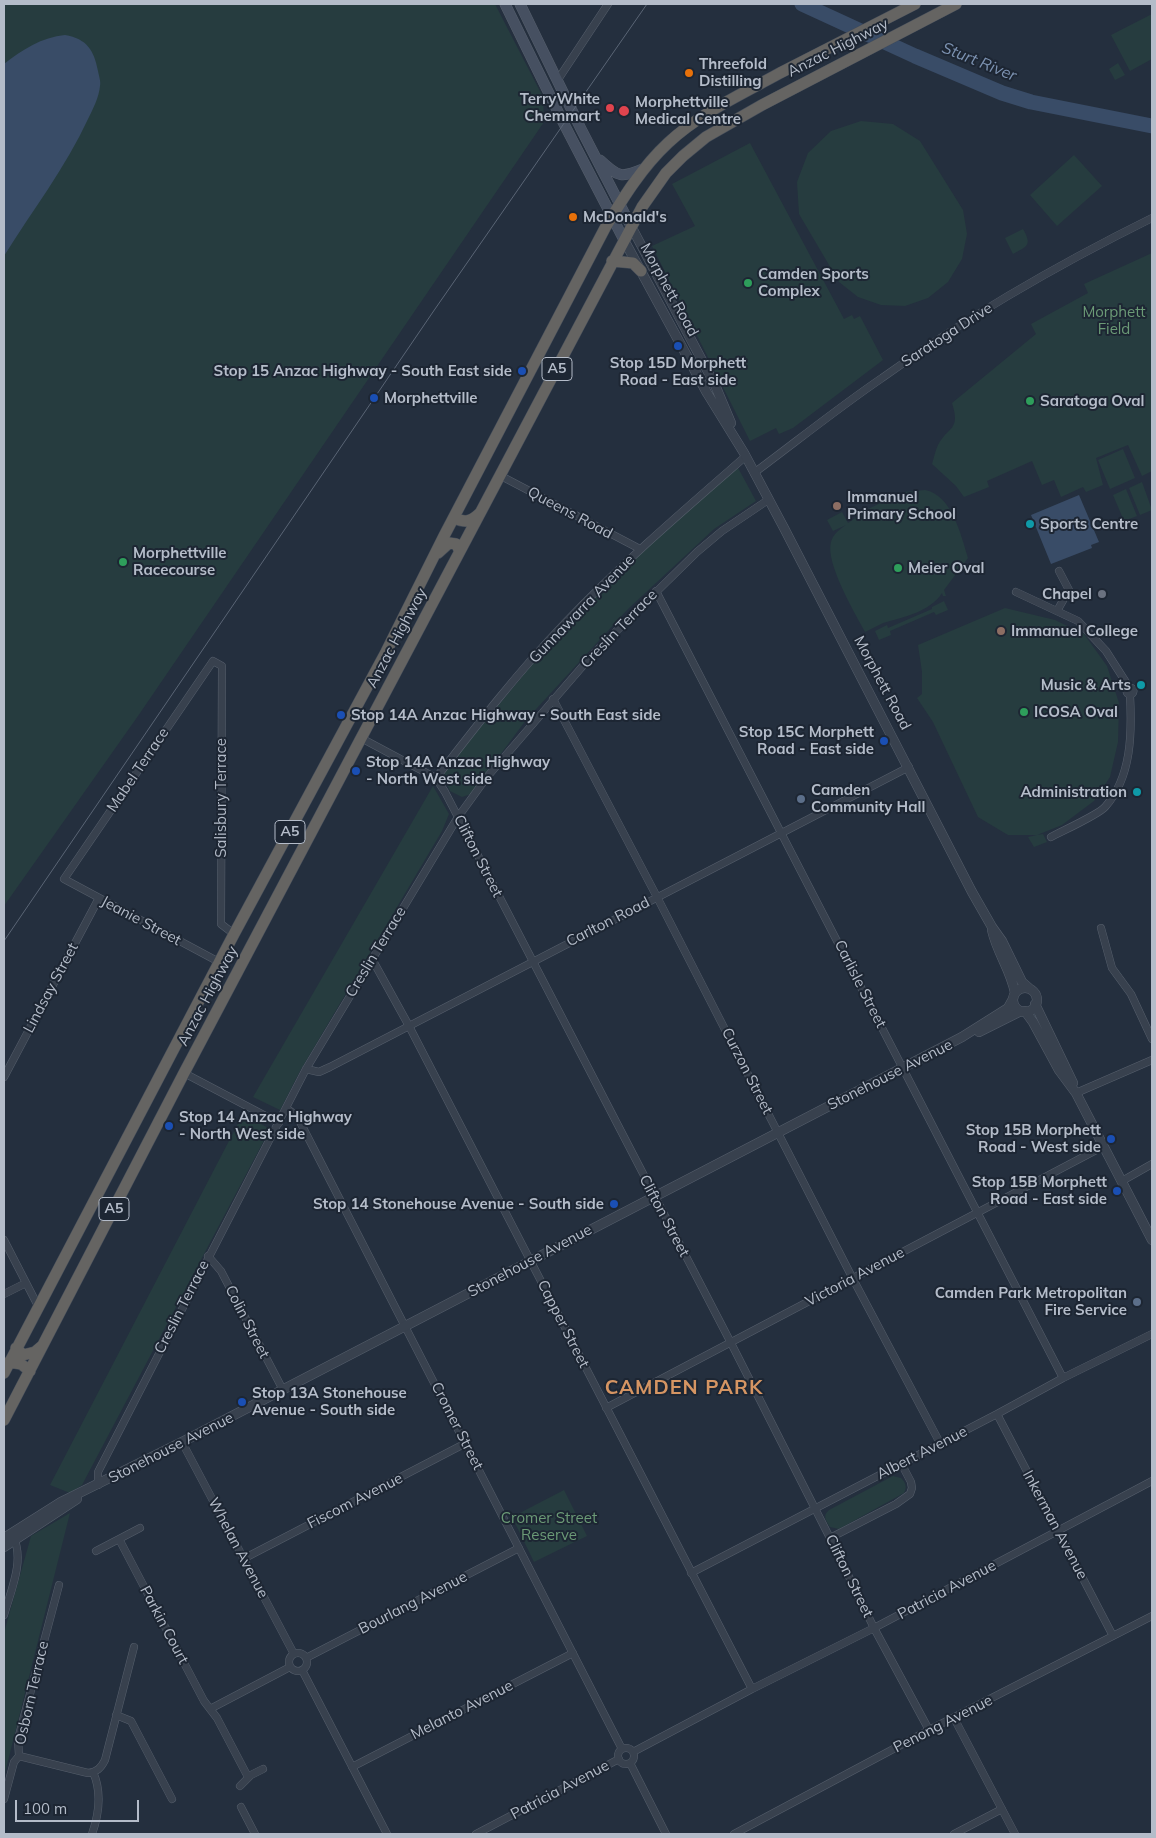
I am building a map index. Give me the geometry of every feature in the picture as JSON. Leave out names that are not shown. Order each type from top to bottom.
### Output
[{"type":"highway","name":"Anzac Highway","points":[[4,1373],[219,962],[386,652],[433,558],[619,204],[645,168],[668,143],[697,120],[752,88],[915,4]]},
{"type":"highway","name":"Anzac Highway","points":[[4,1420],[222,1000],[612,261],[631,226],[666,172],[706,137],[762,105],[956,4]]},
{"type":"highway","points":[[752,88],[762,105]]},
{"type":"highway","points":[[612,261],[633,262],[641,271]]},
{"type":"highway","points":[[454,518],[465,522],[475,518],[481,512]]},
{"type":"highway","points":[[433,558],[449,543],[456,544],[460,551]]},
{"type":"highway","points":[[314,787],[320,791],[324,790],[340,779]]},
{"type":"highway","points":[[304,806],[312,800],[318,801],[325,807]]},
{"type":"highway","points":[[198,1003],[201,1007],[209,1009],[222,1000]]},
{"type":"highway","points":[[188,1023],[199,1020],[209,1026]]},
{"type":"highway","points":[[16,1348],[23,1355],[35,1352],[43,1345]]},
{"type":"highway","points":[[9,1362],[20,1364],[30,1371]]},
{"type":"main road","name":"Morphett Road","points":[[505,4],[624,240]]},
{"type":"main road","name":"Morphett Road","points":[[520,4],[631,226]]},
{"type":"main road","points":[[593,152],[613,173],[620,175],[633,173],[645,168]]},
{"type":"street","points":[[557,81],[608,4]]},
{"type":"street","name":"Saratoga Drive","points":[[754,473],[882,378],[925,349],[1052,270],[1152,218]]},
{"type":"street","name":"Morphett Road","points":[[631,226],[715,385],[745,455],[768,500],[992,927],[1002,941],[1022,982],[1030,989]]},
{"type":"street","name":"Morphett Road","points":[[624,240],[707,393],[745,455]]},
{"type":"street","name":"Gunnawarra Avenue","points":[[436,778],[485,715],[570,618],[640,549],[745,455]]},
{"type":"street","name":"Queens Road","points":[[500,476],[640,549]]},
{"type":"street","name":"Creslin Terrace","points":[[98,1485],[98,1472],[306,1068],[458,817],[483,782],[594,653],[656,591],[722,531],[768,500]]},
{"type":"street","points":[[1057,611],[1069,590],[1060,571]]},
{"type":"street","name":"Carlisle Street","points":[[656,591],[1063,1378]]},
{"type":"street","points":[[1016,592],[1078,621],[1106,651],[1129,691],[1131,730],[1123,779],[1104,808],[1051,837]]},
{"type":"street","name":"Mabel Terrace","points":[[64,879],[212,660]]},
{"type":"street","name":"Salisbury Terrace","points":[[212,660],[222,666],[221,924],[234,934]]},
{"type":"street","name":"Curzon Street","points":[[553,699],[779,1132],[853,1279],[940,1443]]},
{"type":"street","points":[[361,738],[436,778]]},
{"type":"street","name":"Carlton Road","points":[[306,1068],[319,1072],[909,767]]},
{"type":"street","name":"Clifton Street","points":[[436,778],[731,1343],[874,1628],[930,1730]]},
{"type":"street","name":"Jeanie Street","points":[[64,879],[219,962]]},
{"type":"street","name":"Lindsay Street","points":[[4,1077],[99,898]]},
{"type":"street","name":"Morphett Road","points":[[992,927],[995,945],[1013,982],[1014,996]]},
{"type":"street","points":[[1101,928],[1112,968],[1131,994],[1152,1039]]},
{"type":"street","name":"Capper Street","points":[[372,959],[409,1026],[752,1689]]},
{"type":"street","points":[[1076,1093],[1072,1079],[1036,1004],[1036,996],[1030,989],[1021,988],[1014,996],[1016,1008],[1023,1011],[1034,1022],[1059,1070],[1076,1093],[1152,1240]]},
{"type":"street","name":"Stonehouse Avenue","points":[[4,1546],[10,1537],[61,1502],[283,1390],[962,1037],[1008,1008],[1014,996]]},
{"type":"street","points":[[1023,1011],[1029,1010],[1036,1004]]},
{"type":"street","name":"Stonehouse Avenue","points":[[962,1037],[980,1032],[1023,1011]]},
{"type":"street","points":[[1076,1093],[1152,1060]]},
{"type":"street","points":[[184,1073],[279,1122]]},
{"type":"street","name":"Cromer Street","points":[[286,1108],[297,1116],[622,1749]]},
{"type":"street","name":"Victoria Avenue","points":[[606,1408],[1104,1146]]},
{"type":"street","points":[[1122,1181],[1152,1164]]},
{"type":"street","points":[[4,1240],[38,1306]]},
{"type":"street","name":"Colin Street","points":[[208,1256],[221,1271],[283,1390]]},
{"type":"street","points":[[4,1294],[26,1283]]},
{"type":"street","name":"Albert Avenue","points":[[691,1572],[1063,1378],[1152,1334]]},
{"type":"street","name":"Inkerman Avenue","points":[[997,1414],[1113,1636]]},
{"type":"street","name":"Whelan Avenue","points":[[182,1442],[294,1654]]},
{"type":"street","name":"Fiscom Avenue","points":[[244,1559],[466,1443]]},
{"type":"street","points":[[830,1538],[896,1504],[910,1494],[911,1482],[901,1463]]},
{"type":"street","name":"Patricia Avenue","points":[[633,1752],[752,1689],[874,1628],[1152,1481]]},
{"type":"street","points":[[96,1551],[140,1528]]},
{"type":"street","points":[[4,1615],[19,1553],[10,1537]]},
{"type":"street","name":"Parkin Court","points":[[119,1539],[204,1701],[217,1718],[248,1777]]},
{"type":"street","name":"Bourlang Avenue","points":[[306,1658],[519,1548]]},
{"type":"street","name":"Osborn Terrace","points":[[4,1799],[14,1762],[19,1756],[18,1739],[59,1585]]},
{"type":"street","name":"Penong Avenue","points":[[734,1834],[930,1730],[1152,1616]]},
{"type":"street","points":[[19,1756],[88,1773],[101,1767],[134,1647]]},
{"type":"street","name":"Melanto Avenue","points":[[352,1767],[573,1653]]},
{"type":"street","points":[[294,1654],[300,1654],[306,1658],[306,1665],[302,1670],[295,1671],[290,1667],[289,1660],[294,1654]]},
{"type":"street","points":[[210,1709],[290,1667]]},
{"type":"street","points":[[302,1670],[387,1834]]},
{"type":"street","points":[[116,1715],[131,1720],[172,1799]]},
{"type":"street","points":[[954,1718],[1015,1834]]},
{"type":"street","points":[[628,1748],[633,1752],[634,1758],[630,1763],[623,1763],[618,1759],[618,1753],[622,1749],[628,1748]]},
{"type":"street","name":"Patricia Avenue","points":[[476,1834],[618,1759]]},
{"type":"street","points":[[630,1763],[666,1834]]},
{"type":"street","points":[[240,1786],[248,1777],[262,1770]]},
{"type":"street","points":[[92,1834],[99,1798],[99,1788],[93,1772]]},
{"type":"street","points":[[241,1807],[255,1834]]},
{"type":"street","points":[[954,1834],[1002,1809]]},
{"type":"green space","name":"Morphettville Racecourse","points":[[4,4],[495,4],[543,97],[544,122],[138,716],[4,906]]},
{"type":"green space","points":[[1152,14],[1152,59],[1130,71],[1111,35]]},
{"type":"green space","points":[[1118,63],[1125,75],[1115,80],[1109,69]]},
{"type":"green space","points":[[861,121],[893,124],[920,141],[963,210],[967,234],[962,259],[948,282],[928,298],[905,306],[881,305],[858,297],[839,282],[799,214],[797,182],[808,153],[831,131]]},
{"type":"green space","name":"Camden Sports Complex","points":[[750,143],[844,319],[852,315],[854,319],[860,316],[883,360],[793,428],[779,434],[776,428],[750,441],[652,246],[695,226],[672,184]]},
{"type":"green space","points":[[1074,155],[1102,186],[1057,226],[1030,195]]},
{"type":"green space","points":[[1023,229],[1028,242],[1027,245],[1013,254],[1005,238]]},
{"type":"green space","name":"Morphett Field","points":[[1152,253],[1152,471],[1142,476],[1128,445],[1096,458],[1103,485],[1086,492],[1083,487],[1061,497],[1054,480],[1042,485],[1032,461],[987,481],[989,487],[964,497],[956,486],[932,464],[938,445],[954,424],[952,403],[1036,334],[1031,324],[1088,293],[1084,284]]},
{"type":"green space","points":[[1123,449],[1135,478],[1110,489],[1098,460]]},
{"type":"green space","points":[[737,466],[756,501],[714,529],[628,609],[526,720],[471,794],[462,797],[450,791],[442,774],[552,640],[642,551]]},
{"type":"green space","points":[[1142,482],[1152,510],[1140,515],[1129,488]]},
{"type":"green space","points":[[1126,489],[1137,516],[1124,521],[1113,495]]},
{"type":"green space","name":"Meier Oval","points":[[925,490],[934,493],[949,508],[968,558],[944,590],[946,596],[943,596],[942,593],[931,605],[907,616],[883,623],[865,632],[836,575],[830,551],[833,537],[846,525],[833,531],[827,520],[842,512],[848,523],[868,509],[904,492]]},
{"type":"green space","points":[[944,601],[948,610],[936,615],[934,612],[890,631],[891,635],[879,640],[875,631],[887,625],[888,628],[932,609],[932,607]]},
{"type":"green space","name":"ICOSA Oval","points":[[1005,608],[1055,620],[1084,634],[1107,666],[1119,703],[1118,742],[1110,777],[1094,801],[1062,825],[1037,835],[1008,835],[978,817],[933,722],[917,698],[922,694],[922,672],[918,645]]},
{"type":"green space","points":[[433,786],[449,814],[442,831],[300,1071],[280,1110],[253,1097]]},
{"type":"green space","points":[[1043,834],[1047,842],[1034,847],[1028,837]]},
{"type":"green space","points":[[243,1114],[270,1129],[82,1485],[70,1493],[50,1485]]},
{"type":"green space","points":[[893,1476],[901,1478],[904,1482],[906,1487],[904,1493],[839,1529],[830,1527],[825,1516],[829,1510]]},
{"type":"green space","name":"Cromer Street Reserve","points":[[564,1490],[587,1536],[534,1562],[512,1517]]},
{"type":"green space","points":[[70,1513],[4,1777],[4,1633],[31,1536]]},
{"type":"water","points":[[65,35],[79,39],[92,51],[100,81],[96,103],[70,154],[4,256],[4,64],[33,45],[48,38]]},
{"type":"water","points":[[1079,495],[1099,542],[1091,545],[1092,548],[1051,564],[1031,515]]},
{"type":"waterway","name":"Sturt River","points":[[802,4],[915,56],[1002,93],[1031,102],[1152,126]]},
{"type":"tram line","points":[[4,941],[435,309],[647,4]]},
{"type":"place","name":"Threefold Distilling","points":[[689,73]]},
{"type":"place","name":"TerryWhite Chemmart","points":[[610,108]]},
{"type":"place","name":"Morphettville Medical Centre","points":[[624,111]]},
{"type":"place","name":"McDonald's","points":[[573,217]]},
{"type":"place","name":"Camden Sports Complex","points":[[748,283]]},
{"type":"place","name":"Stop 15D Morphett Road - East side","points":[[678,346]]},
{"type":"place","name":"Stop 15 Anzac Highway - South East side","points":[[522,371]]},
{"type":"place","name":"Morphettville","points":[[374,398]]},
{"type":"place","name":"Saratoga Oval","points":[[1030,401]]},
{"type":"place","name":"Immanuel Primary School","points":[[837,506]]},
{"type":"place","name":"Sports Centre","points":[[1030,524]]},
{"type":"place","name":"Morphettville Racecourse","points":[[123,562]]},
{"type":"place","name":"Meier Oval","points":[[898,568]]},
{"type":"place","name":"Chapel","points":[[1102,594]]},
{"type":"place","name":"Immanuel College","points":[[1001,631]]},
{"type":"place","name":"Music & Arts","points":[[1141,685]]},
{"type":"place","name":"ICOSA Oval","points":[[1024,712]]},
{"type":"place","name":"Stop 14A Anzac Highway - South East side","points":[[341,715]]},
{"type":"place","name":"Stop 15C Morphett Road - East side","points":[[884,741]]},
{"type":"place","name":"Stop 14A Anzac Highway - North West side","points":[[356,771]]},
{"type":"place","name":"Administration","points":[[1137,792]]},
{"type":"place","name":"Camden Community Hall","points":[[801,799]]},
{"type":"place","name":"Stop 14 Anzac Highway - North West side","points":[[169,1126]]},
{"type":"place","name":"Stop 15B Morphett Road - West side","points":[[1111,1139]]},
{"type":"place","name":"Stop 15B Morphett Road - East side","points":[[1117,1191]]},
{"type":"place","name":"Stop 14 Stonehouse Avenue - South side","points":[[614,1204]]},
{"type":"place","name":"Camden Park Metropolitan Fire Service","points":[[1137,1302]]},
{"type":"place","name":"Stop 13A Stonehouse Avenue - South side","points":[[242,1402]]},
{"type":"district","name":"CAMDEN PARK","points":[[684,1388]]}]
